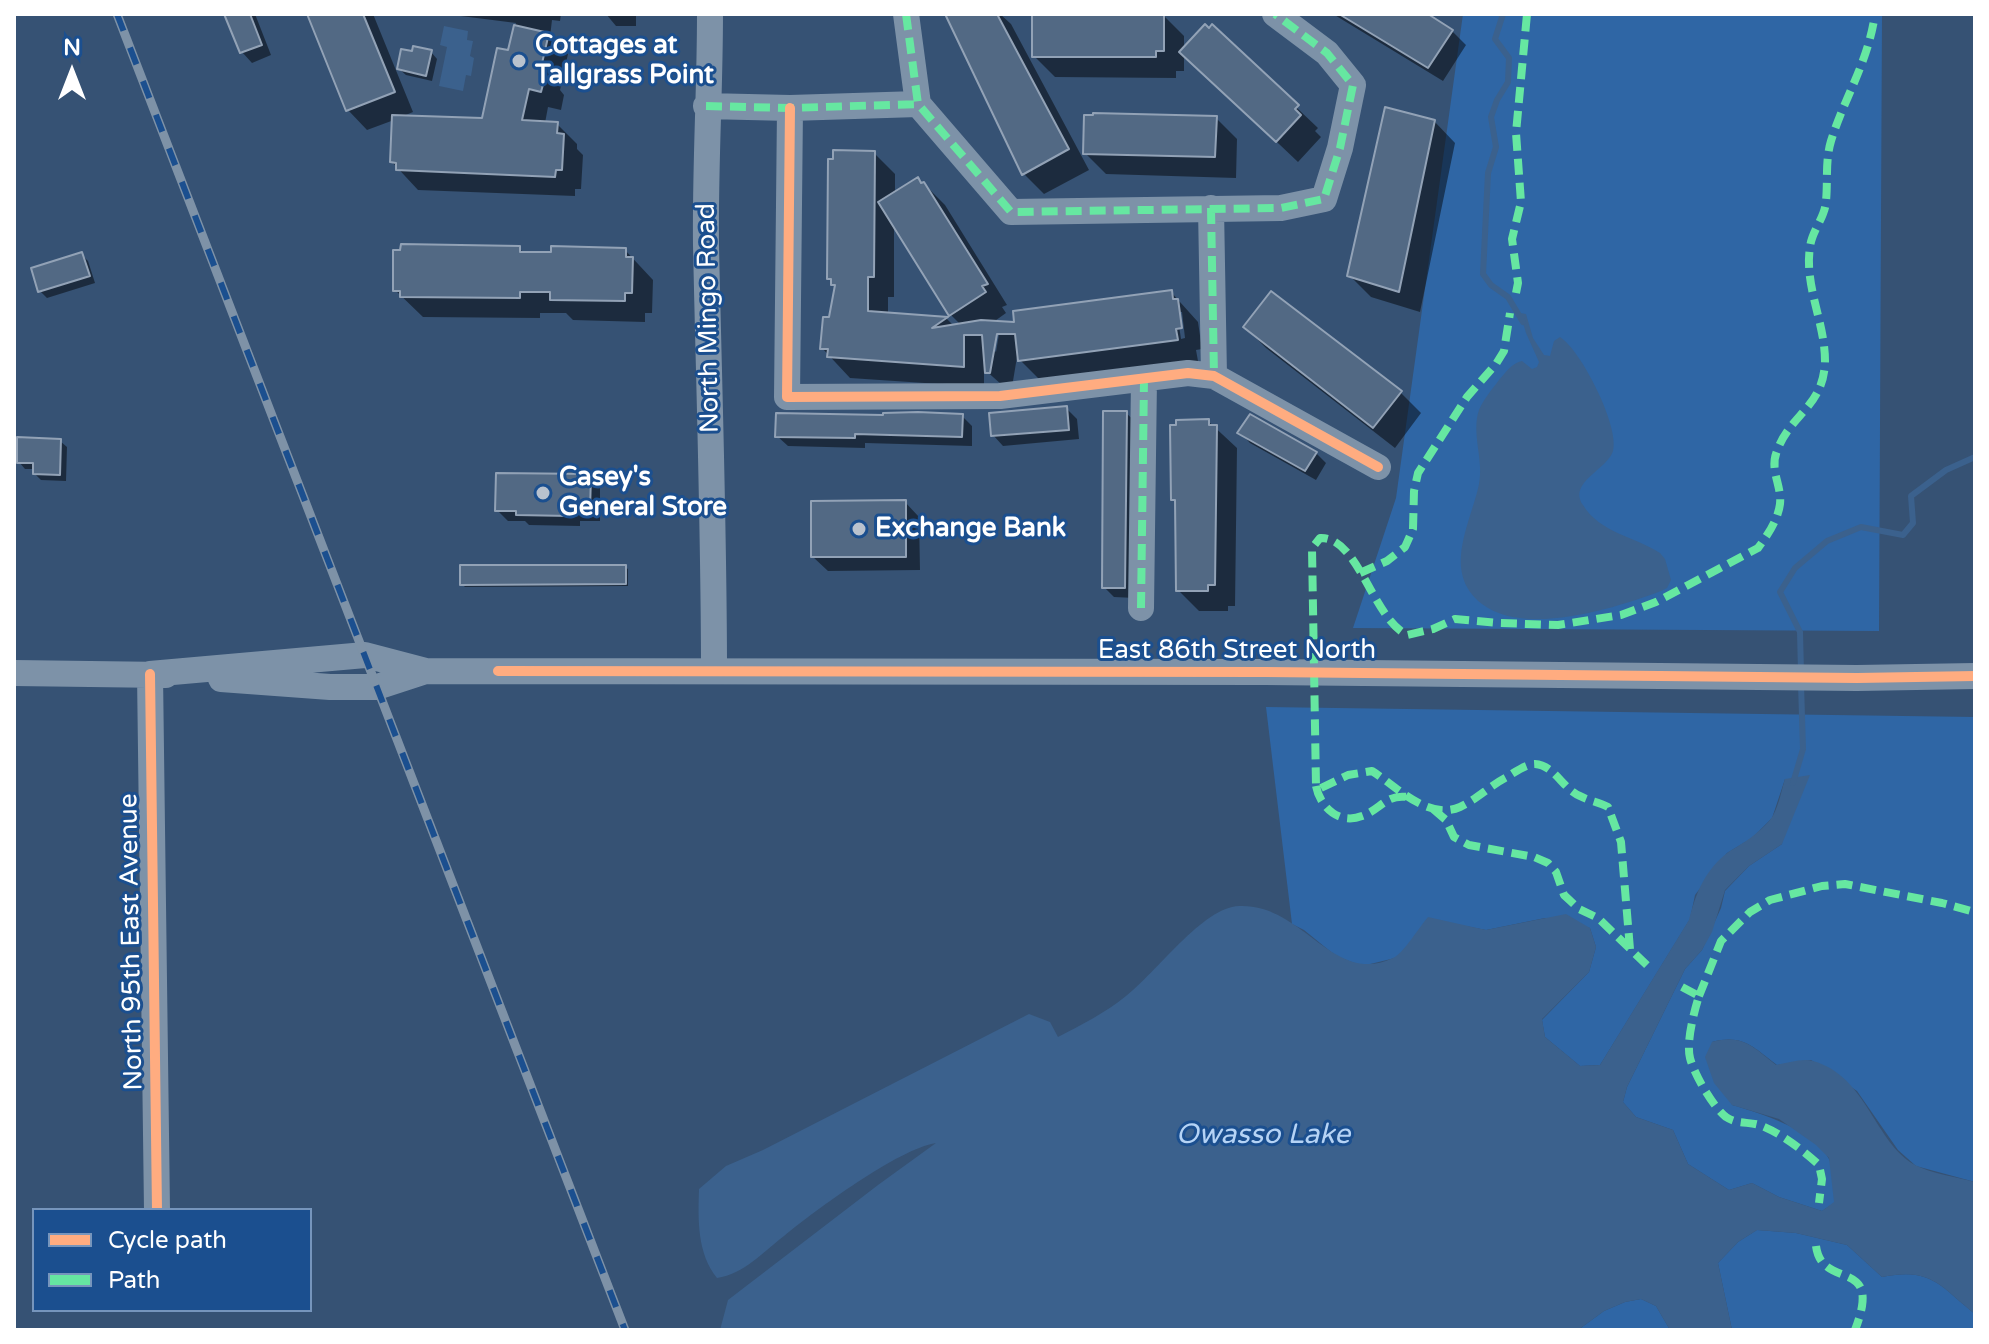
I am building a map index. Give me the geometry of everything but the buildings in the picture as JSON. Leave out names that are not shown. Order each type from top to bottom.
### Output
[{"type":"street","name":"North Mingo Road","points":[[710,14],[706,244],[714,500],[714,671]]},
{"type":"street","points":[[906,14],[918,104],[1011,212],[1281,208],[1324,199],[1340,148],[1353,85],[1327,53],[1275,14]]},
{"type":"street","points":[[706,106],[790,108],[918,104]]},
{"type":"street","points":[[790,108],[787,397],[1000,396],[1188,373],[1214,376],[1378,467]]},
{"type":"street","points":[[1211,208],[1214,376]]},
{"type":"street","points":[[1141,608],[1144,379]]},
{"type":"street","name":"East 86th Street North","points":[[14,673],[150,674],[330,687],[377,687],[426,671],[1281,672],[1761,678],[1975,676]]},
{"type":"street","name":"North 95th East Avenue","points":[[150,674],[157,1208]]},
{"type":"shaded area","points":[[1463,14],[1882,14],[1879,631],[1353,628],[1396,498]]},
{"type":"shaded area","points":[[1266,707],[1975,717],[1975,1182],[1916,1166],[1898,1150],[1857,1091],[1811,1060],[1777,1065],[1740,1041],[1712,1042],[1732,1105],[1786,1124],[1812,1139],[1822,1149],[1831,1164],[1834,1203],[1822,1211],[1779,1197],[1752,1183],[1729,1190],[1688,1164],[1673,1130],[1636,1117],[1623,1102],[1627,1087],[1685,969],[1702,950],[1721,908],[1725,891],[1749,866],[1782,844],[1785,779],[1772,818],[1752,838],[1727,853],[1695,895],[1690,919],[1600,1065],[1580,1066],[1545,1037],[1542,1020],[1589,972],[1596,947],[1590,928],[1545,918],[1486,930],[1460,925],[1395,958],[1362,966],[1336,956],[1292,924]]},
{"type":"shaded area","points":[[1757,1230],[1796,1233],[1847,1245],[1882,1277],[1912,1274],[1933,1281],[1975,1314],[1975,1330],[1732,1330],[1718,1263],[1738,1242]]},
{"type":"shaded area","points":[[1641,1299],[1656,1306],[1670,1330],[1578,1330],[1604,1311]]},
{"type":"water","points":[[444,26],[468,31],[467,40],[473,41],[471,76],[466,75],[463,91],[439,86],[447,47],[440,45]]},
{"type":"water","points":[[1520,313],[1526,314],[1533,338],[1544,355],[1550,356],[1554,341],[1560,337],[1569,345],[1588,372],[1611,425],[1613,451],[1584,483],[1580,497],[1583,505],[1608,528],[1660,553],[1671,580],[1667,588],[1596,611],[1546,619],[1500,614],[1482,604],[1470,591],[1463,577],[1461,562],[1479,484],[1476,428],[1479,410],[1491,390],[1512,366],[1522,361],[1532,369],[1539,362]]},
{"type":"water","name":"Owasso Lake","points":[[1810,775],[1782,844],[1749,866],[1725,890],[1712,932],[1702,950],[1685,969],[1627,1087],[1623,1102],[1636,1117],[1673,1130],[1688,1164],[1729,1190],[1752,1183],[1779,1197],[1822,1211],[1834,1202],[1829,1158],[1779,1119],[1732,1105],[1714,1083],[1705,1057],[1712,1042],[1732,1040],[1747,1044],[1776,1065],[1809,1060],[1831,1069],[1858,1094],[1901,1155],[1922,1168],[1975,1182],[1975,1314],[1943,1287],[1923,1277],[1912,1274],[1882,1277],[1847,1245],[1796,1233],[1757,1230],[1738,1242],[1718,1263],[1732,1330],[1670,1330],[1656,1306],[1641,1299],[1604,1311],[1578,1330],[720,1330],[728,1300],[936,1143],[880,1168],[816,1211],[745,1267],[717,1278],[702,1247],[699,1189],[726,1166],[1029,1014],[1050,1022],[1058,1037],[1118,1002],[1195,929],[1225,909],[1239,906],[1262,909],[1282,917],[1335,954],[1353,962],[1372,964],[1397,955],[1428,917],[1486,930],[1566,914],[1590,928],[1596,947],[1589,972],[1542,1019],[1545,1037],[1580,1066],[1600,1065],[1689,920],[1708,873],[1730,851],[1756,834],[1770,820],[1785,779]]},
{"type":"waterway","points":[[1503,14],[1495,39],[1509,58],[1508,82],[1491,117],[1496,147],[1488,173],[1483,274],[1491,285],[1508,297],[1523,322]]},
{"type":"waterway","points":[[1801,672],[1800,632],[1780,592],[1795,568],[1827,541],[1861,527],[1903,535],[1913,523],[1911,496],[1946,470],[1975,457]]},
{"type":"waterway","points":[[1793,783],[1803,749],[1801,684]]},
{"type":"railway","points":[[117,14],[625,1330]]},
{"type":"marked path","points":[[906,14],[918,104],[1011,212],[1281,208],[1324,199],[1340,148],[1353,85],[1327,53],[1275,14]]},
{"type":"marked path","points":[[1516,293],[1518,283],[1512,239],[1521,202],[1516,133],[1527,14]]},
{"type":"marked path","points":[[1630,949],[1621,842],[1608,807],[1574,793],[1548,768],[1535,764],[1524,767],[1466,804],[1448,810],[1424,806],[1372,771],[1348,775],[1321,788],[1316,786],[1312,548],[1320,538],[1333,541],[1345,550],[1384,612],[1407,635],[1433,629],[1455,619],[1558,625],[1621,615],[1656,602],[1758,548],[1772,528],[1779,510],[1780,497],[1774,465],[1777,451],[1790,428],[1813,400],[1823,377],[1824,347],[1810,276],[1810,247],[1825,207],[1831,141],[1862,64],[1875,14]]},
{"type":"marked path","points":[[706,106],[790,108],[918,104]]},
{"type":"marked path","points":[[1211,208],[1214,376]]},
{"type":"marked path","points":[[1360,573],[1387,561],[1405,547],[1413,529],[1418,473],[1467,397],[1504,351],[1510,313]]},
{"type":"marked path","points":[[1141,608],[1144,379]]},
{"type":"marked path","points":[[1316,786],[1326,807],[1346,818],[1362,816],[1388,800],[1407,797]]},
{"type":"marked path","points":[[1433,809],[1446,820],[1454,837],[1469,845],[1534,857],[1548,863],[1556,872],[1564,895],[1579,909],[1598,918],[1652,970]]},
{"type":"marked path","points":[[1699,996],[1721,941],[1750,912],[1770,900],[1822,886],[1845,884],[1975,912]]},
{"type":"marked path","points":[[1682,987],[1699,996],[1689,1051],[1695,1073],[1710,1098],[1726,1117],[1770,1129],[1819,1165],[1822,1179],[1819,1203]]},
{"type":"marked path","points":[[1816,1246],[1821,1260],[1829,1268],[1857,1283],[1862,1292],[1862,1307],[1855,1330]]},
{"type":"cycle path","points":[[790,108],[787,397],[1000,396],[1188,373],[1214,376],[1378,467]]},
{"type":"cycle path","points":[[498,671],[1975,676]]},
{"type":"cycle path","points":[[150,674],[157,1208]]},
{"type":"place","name":"Cottages at Tallgrass Point","points":[[519,61]]},
{"type":"place","name":"Casey's General Store","points":[[543,493]]},
{"type":"place","name":"Exchange Bank","points":[[859,529]]}]
